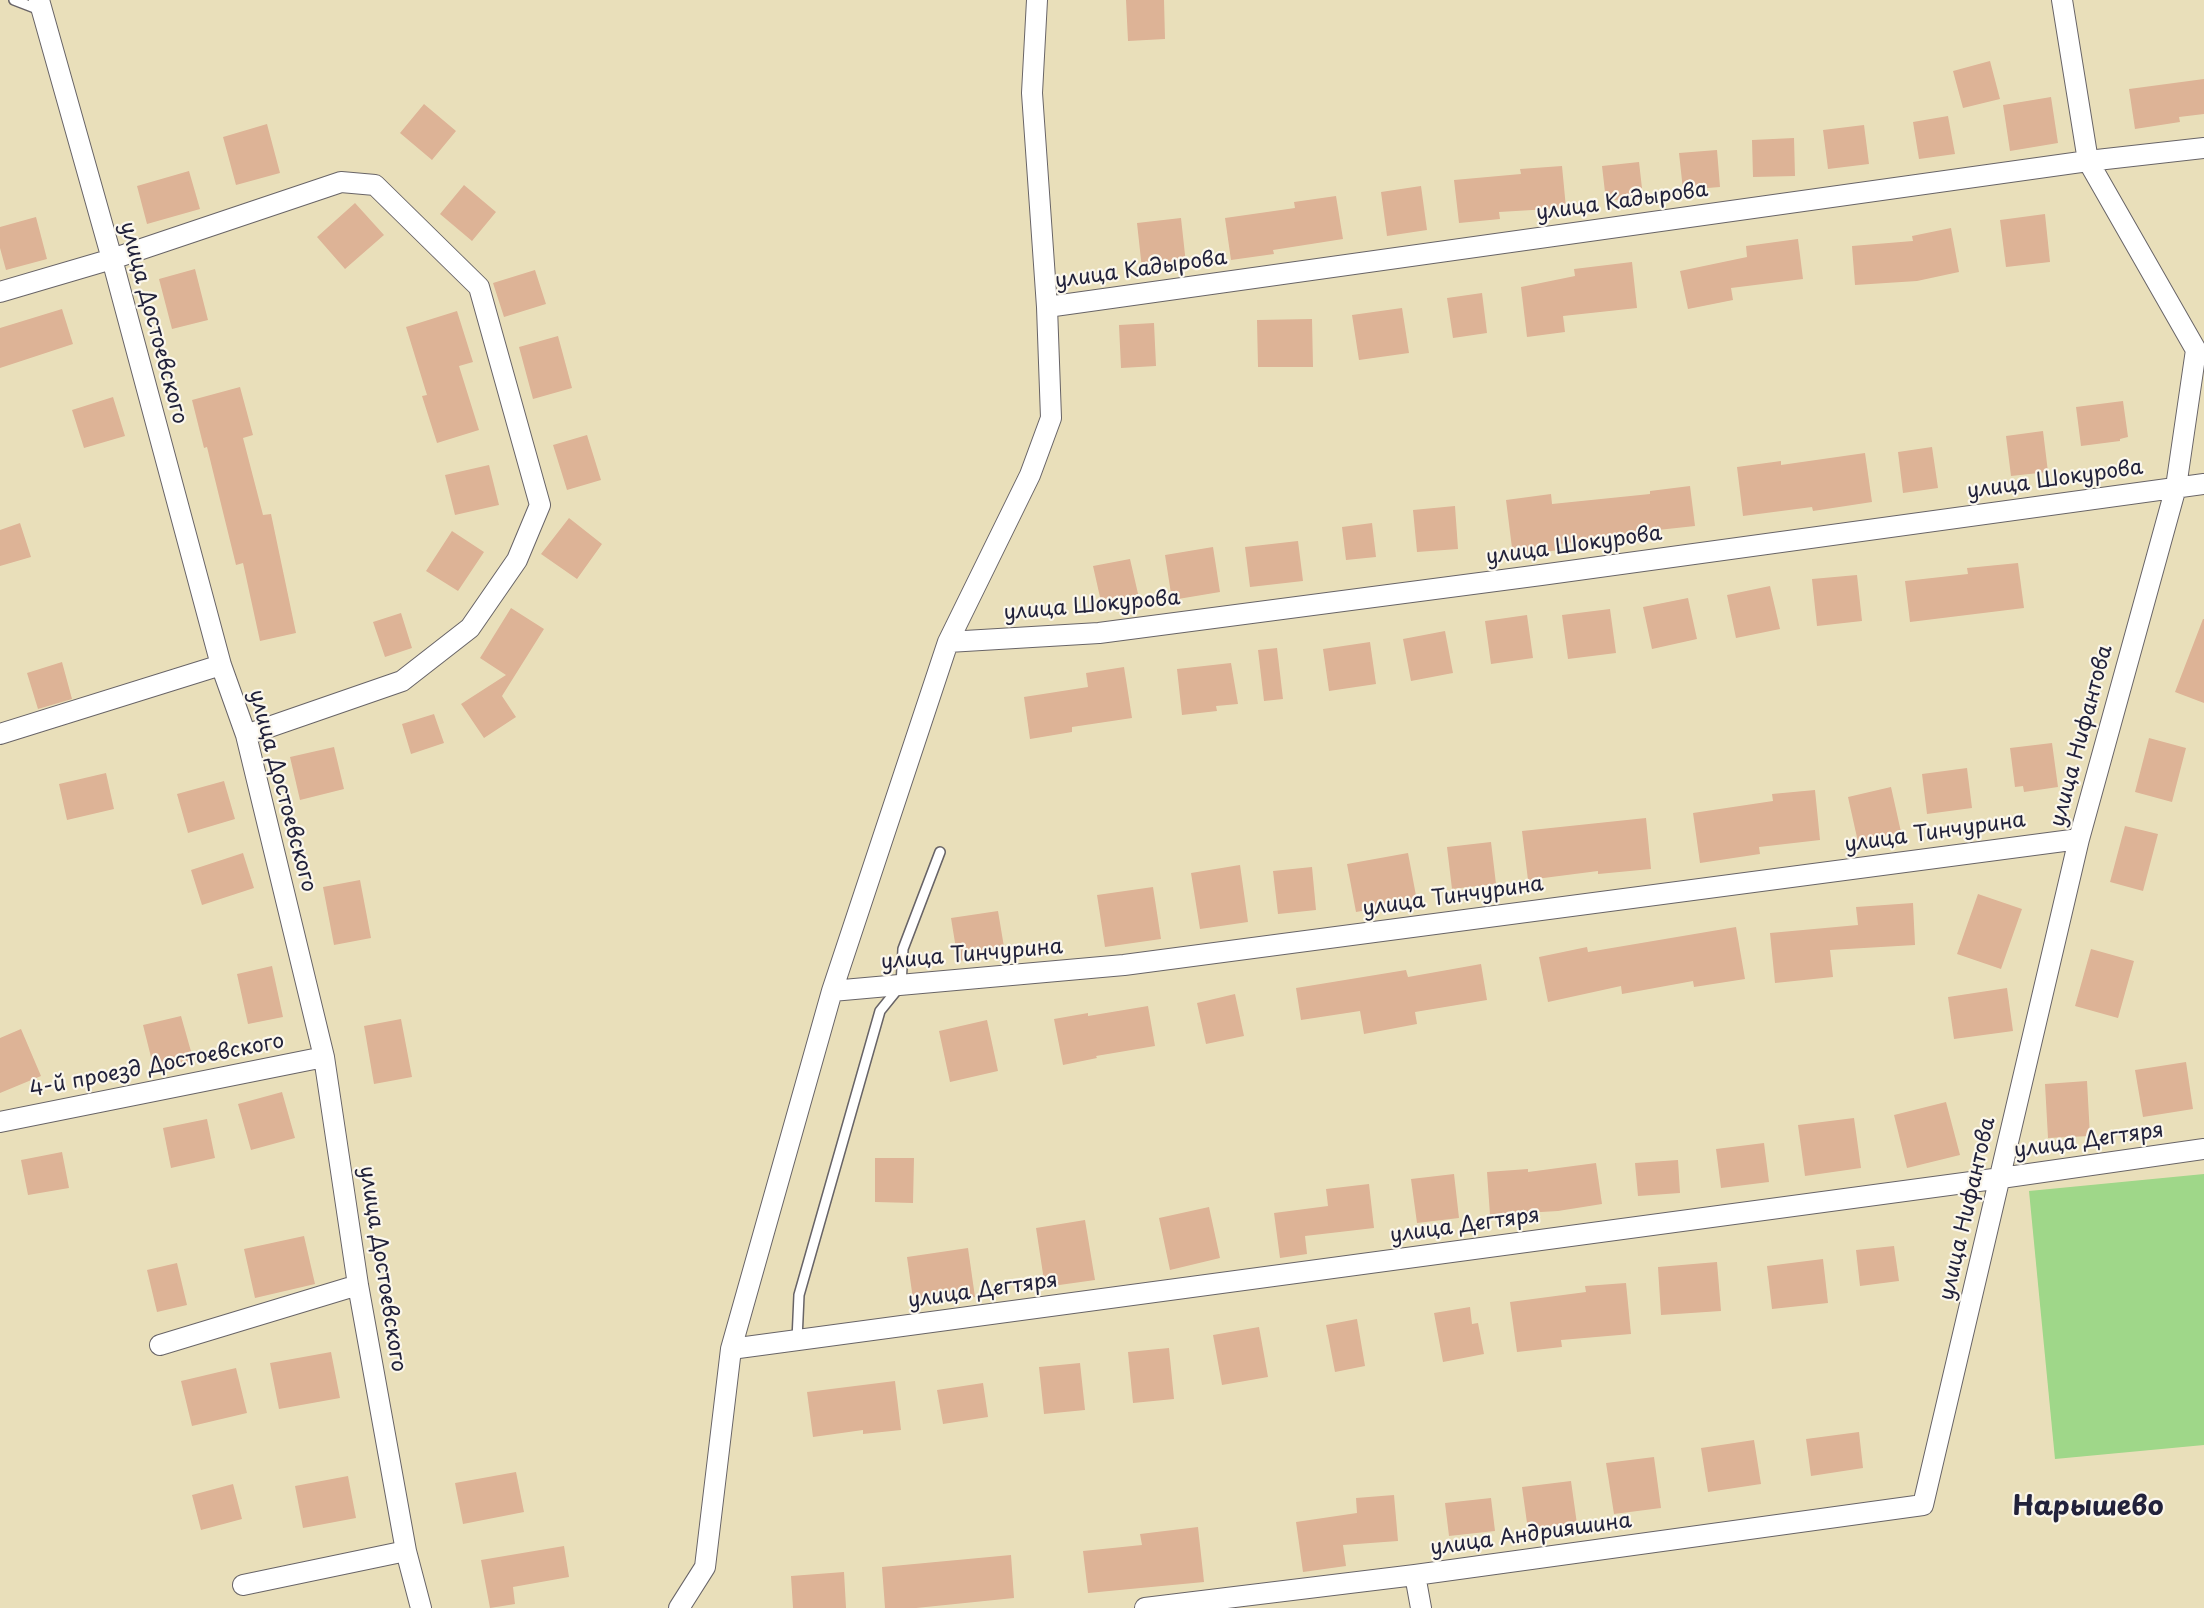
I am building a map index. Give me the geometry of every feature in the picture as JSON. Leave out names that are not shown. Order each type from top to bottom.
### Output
[{"type":"street","points":[[680,1608],[705,1567],[731,1349],[832,991],[948,642],[1030,475],[1051,418],[1047,307],[1032,93],[1037,0]]},
{"type":"street","name":"улица Нифантова","points":[[1923,1504],[2079,839],[2176,488],[2196,350],[2088,161],[2062,0]]},
{"type":"street","name":"улица Достоевского","points":[[40,5],[112,259],[221,665],[246,735],[324,1057],[358,1285],[406,1551],[422,1608]]},
{"type":"street","name":"улица Кадырова","points":[[1047,307],[2088,161],[2204,148]]},
{"type":"street","points":[[0,292],[112,259],[341,182],[375,185],[479,287],[540,505],[517,560],[470,628],[402,681],[246,735]]},
{"type":"street","name":"улица Шокурова","points":[[948,642],[1099,633],[2204,484]]},
{"type":"street","points":[[0,734],[221,665]]},
{"type":"street","name":"улица Тинчурина","points":[[832,991],[1124,965],[2079,839]]},
{"type":"street","name":"4-й проезд Достоевского","points":[[0,1122],[324,1057]]},
{"type":"street","name":"улица Дегтяря","points":[[731,1349],[2204,1149]]},
{"type":"street","points":[[160,1345],[358,1285]]},
{"type":"street","name":"улица Андрияшина","points":[[1145,1608],[1415,1575],[1923,1504]]},
{"type":"street","points":[[243,1585],[406,1551]]},
{"type":"street","points":[[1415,1575],[1420,1608]]},
{"type":"lane","points":[[14,0],[40,5]]},
{"type":"lane","points":[[797,1340],[798,1295],[880,1011],[901,985],[903,949],[940,852]]},
{"type":"green space","points":[[2204,1174],[2204,1445],[2055,1459],[2029,1191]]},
{"type":"building","points":[[1126,0],[1164,0],[1165,39],[1128,41]]},
{"type":"building","points":[[1990,61],[2000,99],[1963,108],[1953,71]]},
{"type":"building","points":[[2204,79],[2204,114],[2179,117],[2180,122],[2135,129],[2129,89]]},
{"type":"building","points":[[2051,97],[2058,143],[2010,151],[2003,105]]},
{"type":"building","points":[[424,104],[456,131],[432,160],[400,133]]},
{"type":"building","points":[[1948,116],[1955,154],[1919,159],[1913,122]]},
{"type":"building","points":[[267,124],[280,173],[236,185],[223,137]]},
{"type":"building","points":[[1864,125],[1869,164],[1828,169],[1823,130]]},
{"type":"building","points":[[1794,138],[1795,176],[1753,177],[1752,140]]},
{"type":"building","points":[[1717,150],[1720,187],[1683,190],[1679,153]]},
{"type":"building","points":[[1639,162],[1643,197],[1606,201],[1602,166]]},
{"type":"building","points":[[1562,166],[1566,208],[1499,212],[1500,219],[1459,223],[1454,180],[1521,174],[1520,169]]},
{"type":"building","points":[[189,171],[200,209],[147,224],[137,186]]},
{"type":"building","points":[[464,185],[496,212],[472,241],[440,214]]},
{"type":"building","points":[[1421,186],[1427,230],[1387,236],[1381,192]]},
{"type":"building","points":[[1336,196],[1343,239],[1273,250],[1274,254],[1231,260],[1225,218],[1295,208],[1294,202]]},
{"type":"building","points":[[355,203],[384,235],[345,269],[317,237]]},
{"type":"building","points":[[2045,214],[2050,262],[2006,267],[2000,220]]},
{"type":"building","points":[[36,217],[47,259],[6,270],[0,248],[0,227]]},
{"type":"building","points":[[1181,218],[1186,264],[1142,269],[1137,223]]},
{"type":"building","points":[[1951,228],[1959,272],[1917,281],[1855,285],[1852,246],[1913,241],[1912,236]]},
{"type":"building","points":[[1798,239],[1803,279],[1731,288],[1733,300],[1688,309],[1680,271],[1747,257],[1746,246]]},
{"type":"building","points":[[1632,262],[1637,308],[1563,316],[1565,332],[1527,337],[1521,287],[1575,276],[1574,269]]},
{"type":"building","points":[[195,269],[208,320],[172,329],[159,279]]},
{"type":"building","points":[[535,270],[546,304],[504,317],[493,283]]},
{"type":"building","points":[[1482,293],[1487,333],[1453,338],[1447,298]]},
{"type":"building","points":[[1402,308],[1409,353],[1359,360],[1352,315]]},
{"type":"building","points":[[62,309],[73,344],[0,368],[0,328]]},
{"type":"building","points":[[457,311],[473,362],[459,366],[479,430],[437,443],[422,396],[427,395],[406,327]]},
{"type":"building","points":[[1312,319],[1313,367],[1258,367],[1257,320]]},
{"type":"building","points":[[1154,323],[1156,366],[1121,368],[1119,325]]},
{"type":"building","points":[[558,336],[572,388],[533,399],[519,347]]},
{"type":"building","points":[[240,387],[253,435],[243,438],[263,515],[271,514],[296,633],[260,641],[243,563],[236,565],[207,447],[204,448],[192,400]]},
{"type":"building","points":[[113,397],[125,436],[84,448],[72,410]]},
{"type":"building","points":[[2123,401],[2128,437],[2120,441],[2081,446],[2076,407]]},
{"type":"building","points":[[2043,431],[2048,472],[2011,476],[2006,436]]},
{"type":"building","points":[[587,435],[601,480],[567,490],[553,445]]},
{"type":"building","points":[[1932,447],[1938,488],[1903,493],[1898,452]]},
{"type":"building","points":[[1865,453],[1872,502],[1813,511],[1812,507],[1743,516],[1737,467],[1781,461],[1781,465]]},
{"type":"building","points":[[489,465],[499,505],[455,515],[445,475]]},
{"type":"building","points":[[1690,486],[1695,526],[1558,544],[1559,550],[1513,556],[1506,500],[1551,494],[1552,504],[1650,494],[1650,491]]},
{"type":"building","points":[[1455,506],[1458,549],[1417,552],[1413,510]]},
{"type":"building","points":[[569,518],[602,544],[577,579],[541,554]]},
{"type":"building","points":[[20,523],[31,557],[0,566],[0,530]]},
{"type":"building","points":[[1372,523],[1376,557],[1346,560],[1342,527]]},
{"type":"building","points":[[452,531],[484,552],[458,591],[426,571]]},
{"type":"building","points":[[1298,541],[1303,581],[1250,587],[1245,547]]},
{"type":"building","points":[[1213,547],[1220,592],[1172,600],[1165,555]]},
{"type":"building","points":[[1130,559],[1139,598],[1102,606],[1093,566]]},
{"type":"building","points":[[2018,563],[2024,608],[1910,622],[1905,581],[1968,574],[1967,568]]},
{"type":"building","points":[[1857,575],[1862,621],[1817,626],[1812,579]]},
{"type":"building","points":[[1770,586],[1780,629],[1736,638],[1727,595]]},
{"type":"building","points":[[1688,598],[1697,639],[1652,649],[1643,607]]},
{"type":"building","points":[[511,608],[544,629],[502,696],[516,717],[484,738],[461,704],[506,675],[480,658]]},
{"type":"building","points":[[1610,609],[1616,653],[1568,659],[1562,615]]},
{"type":"building","points":[[401,613],[412,648],[385,657],[373,622]]},
{"type":"building","points":[[1527,615],[1533,658],[1491,664],[1485,621]]},
{"type":"building","points":[[2204,619],[2204,703],[2175,692]]},
{"type":"building","points":[[1445,631],[1453,673],[1411,681],[1403,639]]},
{"type":"building","points":[[1370,642],[1376,684],[1329,691],[1323,649]]},
{"type":"building","points":[[1277,648],[1283,699],[1264,701],[1258,650]]},
{"type":"building","points":[[62,662],[72,699],[38,709],[27,673]]},
{"type":"building","points":[[1231,663],[1238,704],[1216,706],[1217,711],[1182,715],[1177,669]]},
{"type":"building","points":[[1124,667],[1132,718],[1072,727],[1072,732],[1030,739],[1024,697],[1088,687],[1086,673]]},
{"type":"building","points":[[434,714],[444,743],[411,754],[402,724]]},
{"type":"building","points":[[2149,738],[2186,748],[2172,802],[2135,792]]},
{"type":"building","points":[[2052,743],[2058,787],[2024,792],[2023,786],[2015,787],[2010,748]]},
{"type":"building","points":[[334,747],[344,789],[300,800],[290,757]]},
{"type":"building","points":[[1967,768],[1972,808],[1927,814],[1922,774]]},
{"type":"building","points":[[106,773],[114,809],[67,820],[59,784]]},
{"type":"building","points":[[224,781],[235,819],[188,833],[177,794]]},
{"type":"building","points":[[1891,787],[1901,832],[1858,842],[1848,797]]},
{"type":"building","points":[[1815,790],[1820,840],[1759,847],[1760,854],[1700,863],[1693,813],[1773,801],[1772,794]]},
{"type":"building","points":[[1646,818],[1651,869],[1598,874],[1598,871],[1528,880],[1522,831]]},
{"type":"building","points":[[2125,826],[2158,834],[2143,891],[2110,882]]},
{"type":"building","points":[[1491,842],[1496,884],[1452,889],[1447,847]]},
{"type":"building","points":[[243,853],[254,888],[202,905],[191,870]]},
{"type":"building","points":[[1408,853],[1417,901],[1356,912],[1347,864]]},
{"type":"building","points":[[1240,865],[1248,922],[1200,929],[1191,873]]},
{"type":"building","points":[[1312,867],[1316,910],[1278,914],[1273,871]]},
{"type":"building","points":[[360,880],[371,938],[334,945],[323,887]]},
{"type":"building","points":[[1153,887],[1161,939],[1105,947],[1097,895]]},
{"type":"building","points":[[1978,894],[2022,909],[2001,969],[1957,954]]},
{"type":"building","points":[[1913,903],[1915,945],[1830,950],[1833,977],[1775,983],[1770,933],[1858,925],[1856,907]]},
{"type":"building","points":[[998,911],[1005,953],[958,961],[951,918]]},
{"type":"building","points":[[1736,927],[1745,979],[1694,987],[1693,981],[1622,994],[1621,986],[1548,1002],[1539,957],[1587,947],[1588,952]]},
{"type":"building","points":[[2091,949],[2134,961],[2118,1018],[2075,1006]]},
{"type":"building","points":[[1481,964],[1487,1000],[1415,1012],[1417,1024],[1364,1034],[1360,1011],[1301,1020],[1296,988],[1406,970],[1408,977]]},
{"type":"building","points":[[272,966],[283,1017],[248,1024],[237,974]]},
{"type":"building","points":[[2007,988],[2013,1031],[1954,1039],[1948,997]]},
{"type":"building","points":[[1235,994],[1244,1036],[1206,1044],[1197,1003]]},
{"type":"building","points":[[1148,1006],[1155,1046],[1096,1056],[1097,1058],[1063,1065],[1054,1019]]},
{"type":"building","points":[[181,1016],[194,1062],[155,1073],[143,1025]]},
{"type":"building","points":[[401,1019],[412,1077],[374,1084],[364,1026]]},
{"type":"building","points":[[987,1020],[998,1071],[950,1082],[939,1031]]},
{"type":"building","points":[[21,1029],[41,1076],[0,1093],[0,1038]]},
{"type":"building","points":[[2186,1062],[2193,1109],[2143,1117],[2135,1070]]},
{"type":"building","points":[[2087,1081],[2090,1136],[2048,1138],[2045,1084]]},
{"type":"building","points":[[282,1092],[295,1138],[251,1150],[238,1104]]},
{"type":"building","points":[[1946,1102],[1960,1155],[1907,1168],[1894,1115]]},
{"type":"building","points":[[1854,1118],[1861,1168],[1805,1176],[1798,1125]]},
{"type":"building","points":[[207,1119],[215,1158],[171,1168],[163,1128]]},
{"type":"building","points":[[1764,1143],[1769,1182],[1721,1188],[1716,1149]]},
{"type":"building","points":[[62,1152],[69,1188],[28,1195],[21,1160]]},
{"type":"building","points":[[875,1158],[914,1158],[913,1203],[875,1202]]},
{"type":"building","points":[[1678,1160],[1680,1193],[1638,1196],[1635,1163]]},
{"type":"building","points":[[1596,1163],[1602,1204],[1558,1211],[1490,1215],[1487,1172],[1528,1169],[1528,1172]]},
{"type":"building","points":[[1454,1174],[1459,1218],[1417,1223],[1411,1179]]},
{"type":"building","points":[[1369,1184],[1374,1228],[1305,1236],[1307,1254],[1280,1258],[1274,1213],[1328,1206],[1326,1189]]},
{"type":"building","points":[[1209,1207],[1220,1258],[1170,1270],[1159,1218]]},
{"type":"building","points":[[1085,1220],[1095,1280],[1045,1287],[1036,1228]]},
{"type":"building","points":[[304,1236],[315,1284],[255,1298],[244,1249]]},
{"type":"building","points":[[1894,1246],[1899,1281],[1860,1286],[1856,1250]]},
{"type":"building","points":[[968,1248],[975,1297],[914,1306],[907,1257]]},
{"type":"building","points":[[1823,1259],[1828,1303],[1772,1309],[1767,1266]]},
{"type":"building","points":[[1717,1262],[1721,1311],[1661,1315],[1658,1267]]},
{"type":"building","points":[[177,1263],[187,1305],[157,1312],[147,1270]]},
{"type":"building","points":[[1626,1283],[1631,1334],[1561,1340],[1562,1347],[1517,1352],[1510,1302],[1586,1292],[1585,1286]]},
{"type":"building","points":[[1470,1307],[1472,1324],[1478,1323],[1484,1354],[1443,1362],[1434,1313]]},
{"type":"building","points":[[1357,1319],[1365,1366],[1335,1372],[1326,1325]]},
{"type":"building","points":[[1259,1327],[1268,1377],[1222,1385],[1213,1335]]},
{"type":"building","points":[[1169,1348],[1174,1399],[1133,1403],[1128,1352]]},
{"type":"building","points":[[331,1352],[340,1398],[279,1409],[270,1363]]},
{"type":"building","points":[[1080,1363],[1085,1410],[1044,1414],[1039,1367]]},
{"type":"building","points":[[236,1368],[247,1413],[192,1426],[181,1381]]},
{"type":"building","points":[[895,1381],[901,1430],[863,1434],[863,1430],[813,1437],[807,1392]]},
{"type":"building","points":[[983,1383],[988,1417],[943,1424],[937,1390]]},
{"type":"building","points":[[1859,1432],[1863,1468],[1811,1476],[1806,1439]]},
{"type":"building","points":[[1754,1440],[1761,1484],[1708,1492],[1701,1448]]},
{"type":"building","points":[[1654,1457],[1661,1508],[1614,1514],[1606,1463]]},
{"type":"building","points":[[516,1472],[524,1512],[463,1524],[455,1483]]},
{"type":"building","points":[[348,1476],[356,1518],[303,1528],[295,1486]]},
{"type":"building","points":[[1571,1481],[1577,1524],[1528,1530],[1522,1487]]},
{"type":"building","points":[[233,1484],[242,1519],[201,1530],[192,1495]]},
{"type":"building","points":[[1394,1495],[1398,1541],[1343,1545],[1346,1566],[1303,1572],[1296,1522],[1357,1513],[1356,1498]]},
{"type":"building","points":[[1491,1498],[1495,1531],[1449,1536],[1445,1503]]},
{"type":"building","points":[[1198,1527],[1204,1582],[1088,1593],[1083,1551],[1142,1545],[1140,1534]]},
{"type":"building","points":[[564,1546],[569,1577],[513,1587],[515,1604],[490,1608],[481,1560]]},
{"type":"building","points":[[1011,1555],[1014,1598],[916,1608],[885,1608],[882,1567]]},
{"type":"building","points":[[844,1572],[846,1608],[793,1608],[791,1576]]},
{"type":"district","name":"Нарышево","points":[[2088,1508]]}]
